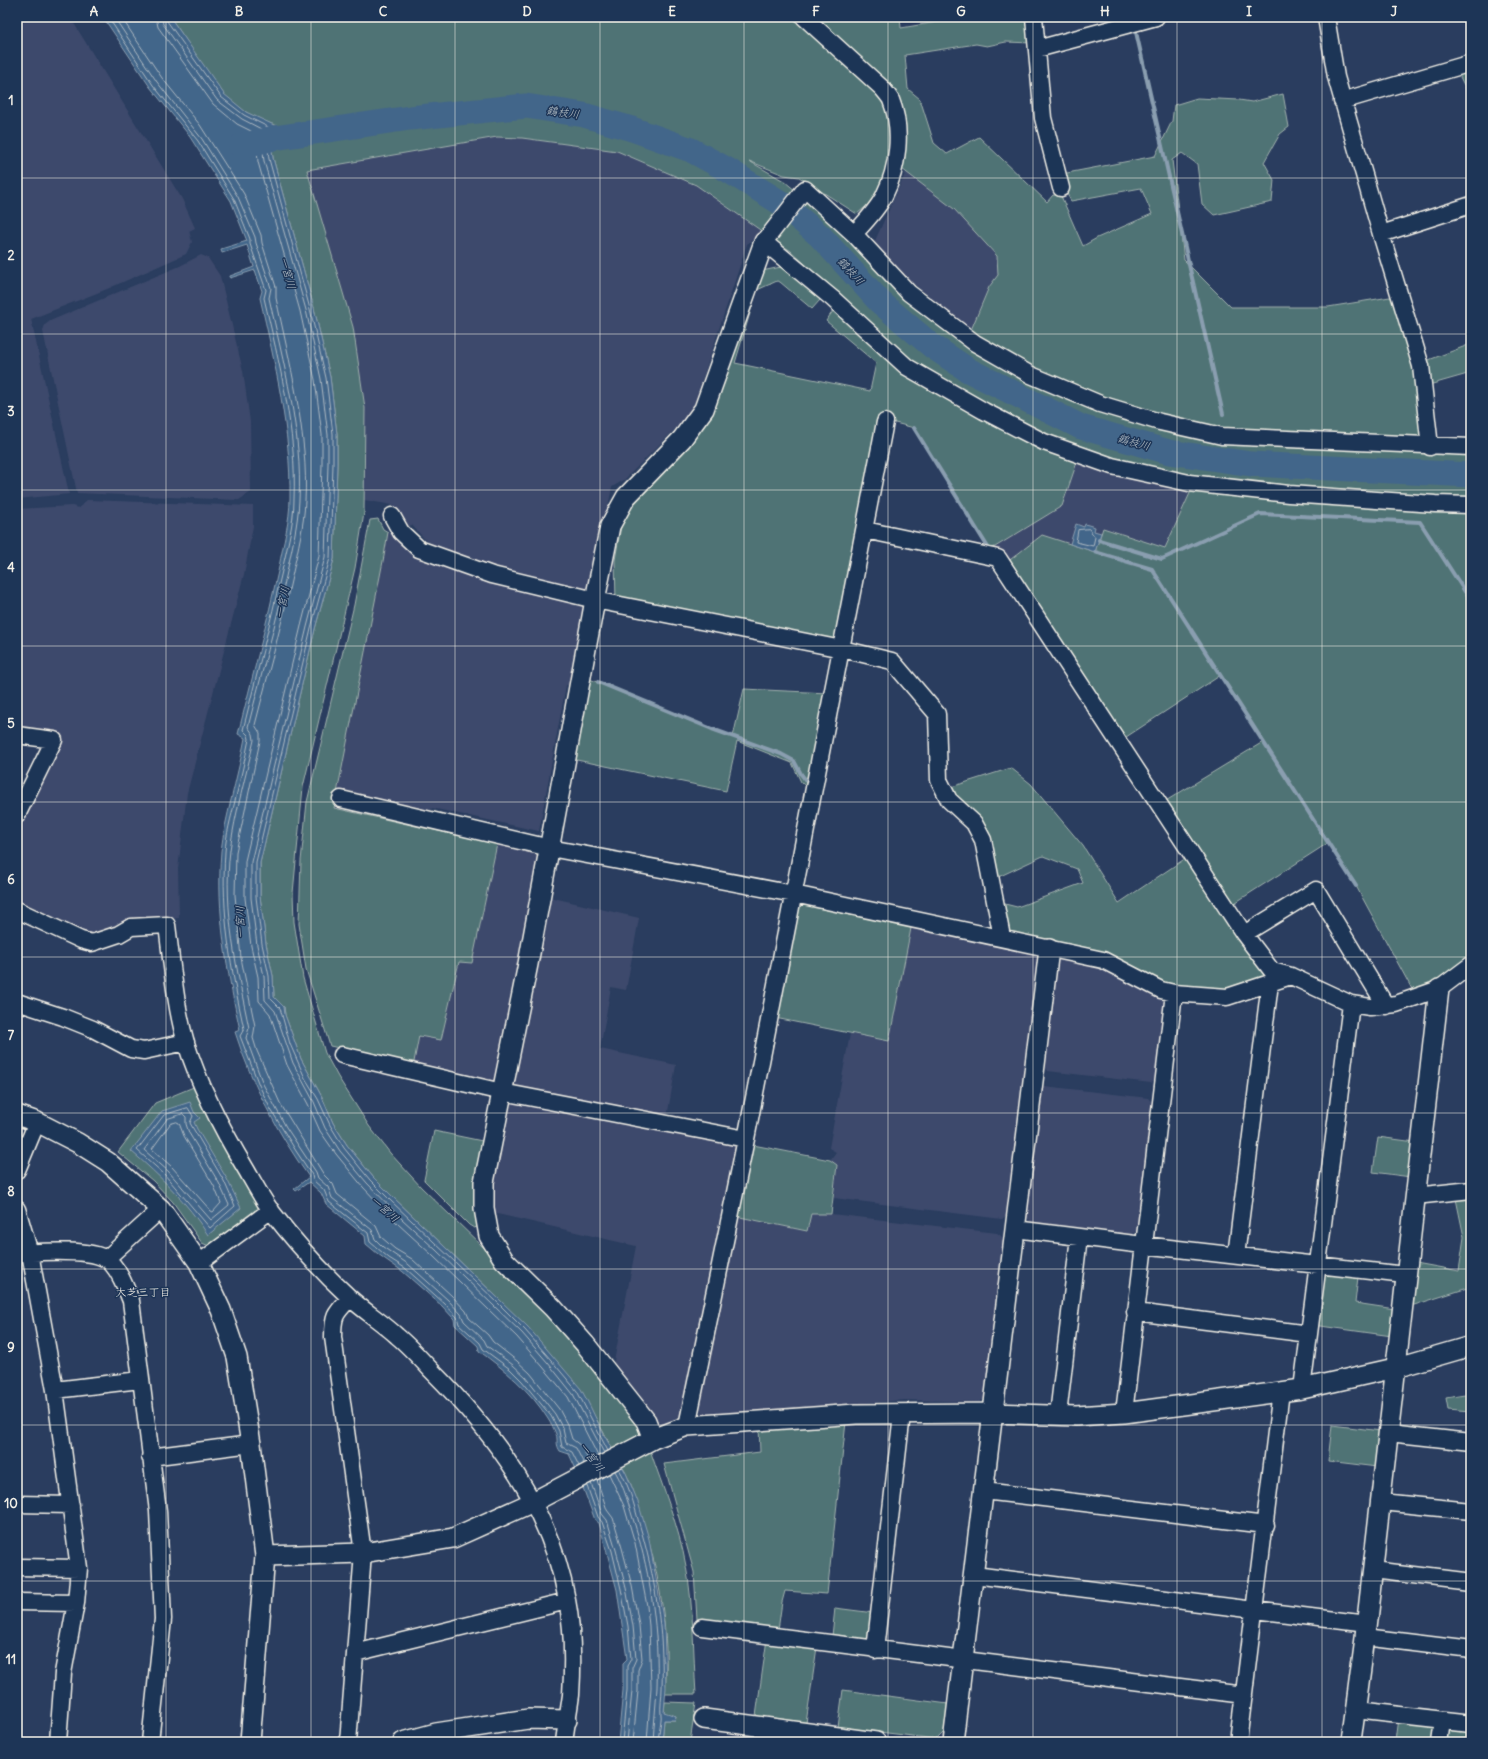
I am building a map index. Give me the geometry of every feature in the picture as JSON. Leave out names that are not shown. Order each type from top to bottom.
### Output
[{"type":"street","points":[[804,17],[882,88],[891,100],[898,140],[896,162],[884,197],[868,219],[854,234]]},
{"type":"street","points":[[1034,17],[1043,118],[1061,188]]},
{"type":"street","points":[[1037,49],[1156,17]]},
{"type":"street","points":[[1326,17],[1336,77],[1342,101],[1421,366],[1430,447]]},
{"type":"street","points":[[1342,101],[1471,63]]},
{"type":"street","points":[[653,1439],[646,1422],[585,1344],[553,1308],[504,1260],[489,1236],[484,1208],[484,1182],[550,848],[610,526],[626,497],[682,439],[704,409],[766,239],[805,189],[854,234],[909,293],[975,343],[1030,376],[1100,404],[1160,422],[1222,436],[1471,448]]},
{"type":"street","points":[[1381,234],[1471,205]]},
{"type":"street","points":[[766,239],[907,367],[984,411],[1044,442],[1112,466],[1189,483],[1289,494],[1471,505]]},
{"type":"street","points":[[687,1426],[746,1139],[885,422]]},
{"type":"street","points":[[392,516],[401,532],[419,549],[492,575],[595,600],[842,649],[892,661],[937,714],[939,780],[949,800],[974,823],[983,840],[1002,937]]},
{"type":"street","points":[[864,530],[998,558],[1244,934],[1272,971],[1291,976],[1351,1004],[1370,1007],[1396,1004],[1439,989],[1471,965]]},
{"type":"street","points":[[17,735],[54,740],[17,814]]},
{"type":"street","points":[[341,798],[550,848],[794,894],[1002,937],[1049,949],[1103,960],[1161,990],[1174,993],[1227,997],[1291,976]]},
{"type":"street","points":[[1244,934],[1316,890],[1386,1006]]},
{"type":"street","points":[[17,910],[81,940],[92,942],[119,934],[131,927],[167,925],[175,990],[186,1042],[208,1101],[236,1153],[271,1210],[309,1256],[350,1298],[398,1336],[458,1397],[494,1442],[526,1488],[533,1502],[552,1548],[567,1600],[572,1648],[570,1696],[564,1742]]},
{"type":"street","points":[[954,1742],[1049,949]]},
{"type":"street","points":[[1236,1256],[1270,983]]},
{"type":"street","points":[[1351,1742],[1381,1502],[1405,1275],[1439,989]]},
{"type":"street","points":[[1124,1412],[1142,1245],[1174,993]]},
{"type":"street","points":[[17,1002],[63,1017],[93,1029],[131,1049],[144,1051],[186,1042]]},
{"type":"street","points":[[1302,1389],[1351,1004]]},
{"type":"street","points":[[342,1055],[502,1092],[746,1139]]},
{"type":"street","points":[[17,1115],[38,1122],[78,1143],[108,1162],[161,1209],[199,1262],[221,1310],[237,1358],[251,1444],[265,1556],[250,1742]]},
{"type":"street","points":[[17,1170],[38,1122]]},
{"type":"street","points":[[1415,1196],[1471,1190]]},
{"type":"street","points":[[17,1209],[24,1253],[55,1390],[79,1568],[76,1603],[63,1673],[58,1742]]},
{"type":"street","points":[[106,1259],[161,1209]]},
{"type":"street","points":[[199,1262],[271,1210]]},
{"type":"street","points":[[1015,1229],[1318,1266],[1405,1275]]},
{"type":"street","points":[[1058,1415],[1079,1237]]},
{"type":"street","points":[[24,1253],[86,1252],[106,1259],[122,1279],[131,1301],[158,1511],[163,1619],[150,1742]]},
{"type":"street","points":[[348,1742],[363,1553],[333,1337],[333,1321],[338,1311],[350,1298]]},
{"type":"street","points":[[1135,1312],[1309,1334]]},
{"type":"street","points":[[265,1556],[363,1553],[453,1538],[533,1502],[653,1439],[687,1426],[856,1414],[993,1413],[1076,1416],[1124,1412],[1302,1389],[1395,1368],[1471,1346]]},
{"type":"street","points":[[55,1390],[140,1380]]},
{"type":"street","points":[[1238,1742],[1266,1525],[1281,1391]]},
{"type":"street","points":[[875,1650],[902,1414]]},
{"type":"street","points":[[1389,1433],[1471,1442]]},
{"type":"street","points":[[150,1457],[251,1444]]},
{"type":"street","points":[[984,1491],[1266,1525]]},
{"type":"street","points":[[1381,1502],[1471,1511]]},
{"type":"street","points":[[17,1504],[71,1505]]},
{"type":"street","points":[[17,1567],[79,1568]]},
{"type":"street","points":[[1373,1570],[1471,1582]]},
{"type":"street","points":[[974,1575],[1255,1610],[1471,1650]]},
{"type":"street","points":[[355,1653],[567,1600]]},
{"type":"street","points":[[17,1602],[76,1603]]},
{"type":"street","points":[[702,1627],[875,1650],[964,1659],[1244,1695]]},
{"type":"street","points":[[1355,1710],[1471,1723]]},
{"type":"street","points":[[403,1742],[436,1733],[528,1718],[567,1720]]},
{"type":"street","points":[[704,1719],[778,1736],[867,1741]]},
{"type":"street","points":[[1440,1742],[1443,1720]]},
{"type":"shaded area","points":[[17,17],[70,17],[182,199],[195,228],[189,231],[192,242],[186,254],[107,289],[31,319],[69,494],[17,499]]},
{"type":"shaded area","points":[[497,137],[522,138],[617,151],[696,185],[763,232],[747,244],[694,405],[680,424],[624,480],[612,487],[592,586],[587,589],[473,561],[428,543],[412,525],[406,527],[399,519],[393,505],[364,500],[365,408],[353,327],[307,170]]},
{"type":"shaded area","points":[[906,172],[954,208],[997,256],[998,275],[989,287],[971,330],[898,271],[874,243]]},
{"type":"shaded area","points":[[201,255],[208,258],[220,276],[243,371],[250,422],[251,492],[239,500],[77,493],[43,331],[45,325],[50,321],[180,266]]},
{"type":"shaded area","points":[[1077,462],[1137,479],[1191,491],[1166,548],[1103,528],[1095,552],[1070,544],[1006,563],[995,547],[1062,506]]},
{"type":"shaded area","points":[[87,500],[253,506],[253,526],[244,574],[187,793],[178,869],[179,918],[125,922],[99,932],[89,934],[17,902],[17,825],[51,764],[63,736],[46,736],[17,731],[17,509],[72,506],[79,508]]},
{"type":"shaded area","points":[[388,532],[405,541],[430,560],[487,582],[583,603],[589,610],[574,687],[566,685],[539,831],[432,808],[430,812],[337,792]]},
{"type":"shaded area","points":[[497,844],[539,851],[542,856],[497,1085],[413,1067],[419,1036],[441,1040],[459,961],[472,963]]},
{"type":"shaded area","points":[[549,897],[639,918],[626,990],[611,987],[600,1049],[676,1065],[667,1117],[511,1089]]},
{"type":"shaded area","points":[[912,923],[1034,949],[1039,959],[1009,1213],[1002,1219],[834,1198],[837,1165],[830,1160],[836,1152],[829,1148],[850,1034],[889,1041]]},
{"type":"shaded area","points":[[1061,954],[1100,964],[1161,995],[1167,1005],[1158,1079],[1151,1083],[1048,1071],[1042,1061],[1055,960]]},
{"type":"shaded area","points":[[1044,1086],[1148,1098],[1155,1106],[1140,1229],[1132,1234],[1031,1222],[1023,1213],[1037,1093]]},
{"type":"shaded area","points":[[508,1098],[741,1143],[682,1415],[661,1425],[613,1367],[636,1246],[493,1213],[492,1186]]},
{"type":"shaded area","points":[[811,1214],[831,1214],[997,1233],[1005,1239],[987,1396],[980,1402],[905,1400],[702,1415],[698,1401],[735,1216],[807,1231]]},
{"type":"green space","points":[[170,17],[798,17],[879,91],[894,124],[888,179],[871,202],[857,214],[799,177],[784,175],[749,161],[784,181],[796,191],[786,203],[727,163],[688,144],[575,108],[530,102],[502,103],[296,129],[286,128],[256,118],[238,107],[230,100],[209,75]]},
{"type":"green space","points":[[818,17],[900,17],[901,28],[967,17],[1031,17],[1032,43],[1006,42],[987,46],[976,44],[905,55],[908,89],[920,99],[934,143],[947,154],[979,137],[1047,202],[1053,195],[1061,196],[1083,246],[1097,238],[1152,214],[1141,188],[1071,201],[1063,187],[1062,174],[1155,156],[1172,121],[1174,105],[1197,98],[1252,102],[1283,94],[1289,127],[1280,134],[1264,162],[1274,180],[1272,202],[1214,215],[1202,204],[1197,164],[1182,153],[1172,160],[1184,260],[1231,307],[1328,307],[1396,296],[1426,361],[1471,344],[1471,373],[1429,385],[1422,438],[1219,431],[1102,402],[982,343],[971,330],[989,287],[998,275],[997,256],[954,209],[902,169],[906,140],[901,106],[872,69]]},
{"type":"green space","points":[[1471,69],[1471,99],[1458,73]]},
{"type":"green space","points":[[526,110],[588,120],[629,130],[649,137],[700,159],[748,186],[782,208],[763,232],[696,185],[617,151],[522,138],[497,137],[307,170],[353,327],[365,408],[364,513],[355,568],[303,787],[293,893],[294,922],[303,978],[325,1053],[338,1077],[369,1126],[390,1153],[421,1187],[547,1309],[639,1422],[645,1437],[614,1452],[597,1420],[500,1300],[373,1177],[347,1145],[333,1123],[322,1097],[301,1059],[285,1015],[284,1007],[274,997],[273,976],[266,944],[260,896],[260,863],[315,629],[334,559],[337,464],[337,434],[330,377],[314,308],[273,158],[272,151],[274,144],[289,138],[329,136]]},
{"type":"green space","points":[[807,199],[967,341],[1138,420],[1471,453],[1471,470],[1248,460],[1183,451],[1081,423],[1036,402],[963,362],[923,334],[883,301],[824,233],[797,212]]},
{"type":"green space","points":[[793,217],[877,306],[927,348],[959,369],[1035,411],[1074,428],[1166,456],[1253,468],[1471,479],[1471,497],[1288,489],[1216,484],[1107,459],[1021,425],[909,362],[791,251],[774,240]]},
{"type":"green space","points":[[786,266],[820,300],[812,309],[777,281],[757,290],[735,363],[870,391],[876,363],[826,321],[833,311],[842,314],[892,362],[918,383],[995,424],[1077,462],[1062,506],[995,547],[989,549],[914,428],[884,420],[838,645],[616,601],[615,560],[623,515],[641,485],[691,439],[757,272]]},
{"type":"green space","points":[[1191,491],[1296,501],[1471,510],[1471,960],[1441,981],[1413,991],[1356,886],[1328,843],[1230,906],[1164,802],[1263,742],[1221,675],[1123,739],[1006,563],[1042,535],[1095,552],[1103,528],[1165,548]]},
{"type":"green space","points":[[378,519],[383,529],[388,532],[334,808],[497,844],[472,963],[459,962],[441,1040],[419,1036],[413,1067],[371,1055],[330,1046],[306,969],[299,924],[301,861],[307,802],[354,605],[370,520]]},
{"type":"green space","points":[[587,678],[733,737],[744,689],[828,693],[811,791],[801,782],[792,763],[737,741],[726,791],[572,759]]},
{"type":"green space","points":[[1011,768],[1031,784],[1083,846],[1119,903],[1186,858],[1239,942],[1246,944],[1267,970],[1266,980],[1227,992],[1185,989],[1005,933],[1001,903],[1017,907],[1083,883],[1077,869],[1043,856],[994,879],[948,788]]},
{"type":"green space","points":[[797,901],[912,923],[889,1041],[775,1018]]},
{"type":"green space","points":[[196,1086],[259,1203],[257,1210],[209,1246],[202,1243],[173,1202],[153,1181],[118,1152],[155,1103]]},
{"type":"green space","points":[[434,1131],[487,1142],[480,1214],[477,1227],[474,1228],[469,1225],[424,1180]]},
{"type":"green space","points":[[1378,1137],[1415,1142],[1411,1177],[1373,1172]]},
{"type":"green space","points":[[748,1144],[830,1160],[837,1165],[831,1214],[811,1214],[807,1231],[735,1216]]},
{"type":"green space","points":[[1471,1192],[1471,1287],[1411,1306],[1416,1263],[1459,1271],[1464,1237],[1455,1194]]},
{"type":"green space","points":[[1325,1273],[1358,1277],[1355,1303],[1395,1309],[1392,1336],[1313,1325],[1320,1275]]},
{"type":"green space","points":[[1471,1394],[1471,1411],[1448,1409],[1446,1398]]},
{"type":"green space","points":[[846,1422],[827,1594],[785,1591],[778,1630],[697,1619],[694,1572],[664,1464],[760,1452],[759,1426]]},
{"type":"green space","points":[[1332,1425],[1381,1431],[1377,1467],[1328,1461]]},
{"type":"green space","points":[[650,1450],[675,1522],[686,1566],[692,1614],[696,1694],[665,1694],[665,1628],[659,1585],[649,1543],[636,1500],[628,1478],[621,1465]]},
{"type":"green space","points":[[835,1608],[874,1613],[871,1636],[865,1641],[832,1636]]},
{"type":"green space","points":[[767,1639],[817,1647],[806,1723],[756,1716]]},
{"type":"green space","points":[[843,1690],[948,1704],[944,1732],[937,1739],[838,1727]]},
{"type":"green space","points":[[665,1702],[696,1703],[690,1742],[662,1742],[664,1720],[675,1720],[676,1716],[664,1713]]},
{"type":"green space","points":[[1399,1719],[1434,1723],[1437,1742],[1396,1742]]},
{"type":"green space","points":[[1452,1726],[1471,1728],[1471,1742],[1444,1742],[1445,1730]]},
{"type":"water","name":"一宮川","points":[[103,17],[170,17],[224,94],[246,112],[274,125],[274,144],[272,150],[273,158],[314,308],[330,377],[337,434],[334,559],[315,629],[260,863],[260,896],[266,944],[273,976],[274,997],[284,1007],[285,1015],[301,1059],[322,1097],[333,1123],[347,1145],[373,1177],[528,1327],[581,1389],[604,1435],[626,1473],[638,1502],[649,1539],[664,1624],[666,1688],[664,1712],[676,1716],[675,1720],[664,1720],[662,1742],[618,1742],[623,1690],[623,1663],[627,1659],[617,1590],[599,1523],[595,1520],[569,1454],[560,1451],[557,1445],[557,1437],[551,1423],[526,1390],[508,1373],[479,1351],[478,1346],[455,1325],[454,1319],[442,1306],[402,1271],[366,1244],[365,1236],[326,1204],[321,1193],[309,1182],[296,1191],[294,1189],[309,1177],[286,1143],[266,1108],[249,1071],[235,1032],[240,1030],[227,964],[221,919],[221,851],[225,826],[245,738],[238,734],[270,609],[288,524],[290,507],[290,473],[285,423],[260,298],[262,291],[255,270],[230,278],[230,276],[254,267],[247,245],[222,253],[221,249],[247,241],[231,201],[188,134],[150,87]]},
{"type":"water","points":[[1076,524],[1084,527],[1085,524],[1095,527],[1094,531],[1101,533],[1095,552],[1070,544]]},
{"type":"water","points":[[190,1102],[194,1112],[200,1118],[194,1122],[197,1129],[227,1179],[241,1208],[208,1235],[191,1211],[172,1190],[131,1151],[162,1111]]},
{"type":"waterway","points":[[1136,32],[1223,414]]},
{"type":"waterway","name":"鶴枝川","points":[[241,146],[274,138],[410,118],[526,106],[584,115],[632,129],[691,150],[726,169],[781,203],[820,236],[880,302],[932,346],[968,370],[1081,427],[1169,452],[1251,464],[1471,475]]},
{"type":"waterway","points":[[914,428],[989,549]]},
{"type":"waterway","points":[[1099,540],[1162,559],[1260,514],[1420,522],[1471,601]]},
{"type":"waterway","points":[[1095,552],[1152,569],[1356,886]]},
{"type":"waterway","points":[[598,682],[712,729],[781,754],[794,761],[807,782]]},
{"type":"district","name":"大芝三丁目","points":[[143,1292]]}]
